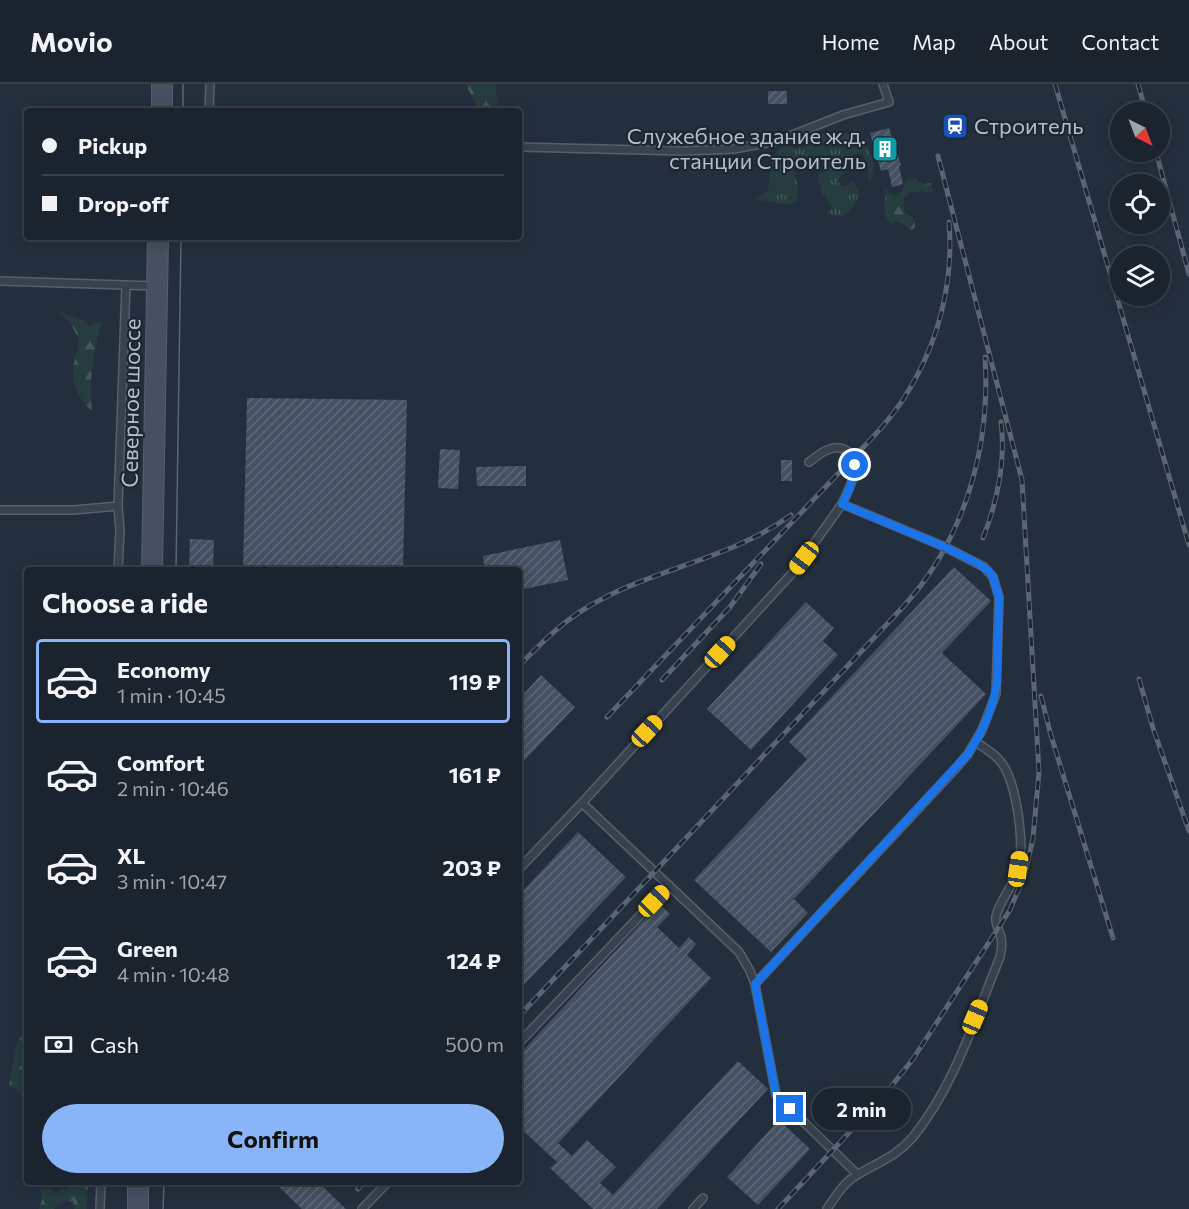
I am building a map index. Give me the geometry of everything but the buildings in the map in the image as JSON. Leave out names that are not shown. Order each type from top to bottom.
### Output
[{"type":"main road","points":[[162,84],[162,108]]},
{"type":"main road","name":"Северное шоссе","points":[[152,567],[158,240]]},
{"type":"main road","points":[[138,1185],[138,1209]]},
{"type":"lane","points":[[209,108],[210,84]]},
{"type":"lane","points":[[522,147],[683,151],[744,147],[777,141],[843,116],[889,102],[883,84]]},
{"type":"lane","points":[[0,281],[157,286]]},
{"type":"lane","points":[[118,567],[120,531],[118,506],[126,285]]},
{"type":"lane","points":[[522,866],[795,570],[842,504],[855,472],[854,458],[843,448],[830,449],[809,462]]},
{"type":"lane","points":[[755,984],[956,768],[976,742],[992,706],[997,681],[999,597],[993,577],[984,567],[945,547],[842,504]]},
{"type":"lane","points":[[0,510],[74,510],[118,506]]},
{"type":"lane","points":[[827,1209],[845,1185],[857,1174],[888,1159],[901,1149],[938,1101],[1000,957],[1002,942],[995,920],[996,914],[1008,894],[1018,869],[1021,835],[1014,795],[1006,770],[997,758],[976,742]]},
{"type":"lane","points":[[582,803],[739,952],[755,984],[776,1095],[857,1174]]},
{"type":"lane","points":[[522,1040],[669,885]]},
{"type":"lane","points":[[100,1209],[101,1185]]},
{"type":"lane","points":[[362,1209],[385,1185]]},
{"type":"lane","points":[[693,1209],[703,1198]]},
{"type":"green space","points":[[465,84],[496,84],[497,108],[475,108],[474,100]]},
{"type":"green space","points":[[831,130],[862,137],[872,159],[873,170],[869,184],[868,162],[861,153],[851,156],[847,170],[839,177],[838,182],[842,186],[853,181],[859,192],[857,200],[848,212],[841,217],[826,214],[832,206],[822,193],[818,176],[832,165],[832,158],[827,155],[813,166],[808,167],[800,159],[793,159],[791,163],[798,186],[796,201],[790,205],[755,199],[768,191],[773,160],[783,145],[804,147]]},
{"type":"green space","points":[[908,178],[912,180],[916,178],[922,184],[931,183],[933,193],[921,191],[911,193],[904,199],[905,212],[914,218],[915,227],[912,231],[894,221],[893,226],[884,210],[883,186],[889,194],[897,196]]},
{"type":"green space","points":[[59,312],[83,320],[89,326],[102,321],[92,366],[92,411],[79,395],[74,384],[73,370],[79,340],[71,324]]},
{"type":"green space","points":[[24,1034],[24,1094],[9,1086],[17,1042]]},
{"type":"green space","points":[[88,1185],[87,1209],[74,1209],[73,1201],[57,1204],[54,1209],[39,1209],[42,1199],[40,1188],[51,1190],[54,1193],[73,1186]]},
{"type":"tram line","points":[[183,84],[183,108]]},
{"type":"tram line","points":[[176,567],[181,240]]},
{"type":"tram line","points":[[163,1209],[164,1185]]},
{"type":"railway","points":[[1055,84],[1189,545]]},
{"type":"railway","points":[[1138,84],[1143,102]]},
{"type":"railway","points":[[778,1209],[886,1093],[913,1059],[1010,910],[1025,874],[1033,838],[1039,772],[1022,480],[938,156]]},
{"type":"railway","points":[[1159,162],[1189,274]]},
{"type":"railway","points":[[607,717],[867,444],[899,406],[926,357],[941,313],[949,268],[949,222]]},
{"type":"railway","points":[[522,1013],[924,582],[957,523],[978,459],[986,391],[985,357]]},
{"type":"railway","points":[[983,538],[999,481],[1002,452],[1001,422]]},
{"type":"railway","points":[[522,663],[566,621],[600,600],[648,579],[722,552],[769,529],[791,515]]},
{"type":"railway","points":[[662,680],[730,607],[761,564]]},
{"type":"railway","points":[[1139,679],[1153,728],[1189,831]]},
{"type":"railway","points":[[1041,696],[1113,938]]},
{"type":"railway","points":[[358,1189],[361,1185]]},
{"type":"place","name":"Строитель","points":[[955,126]]},
{"type":"place","name":"Служебное здание ж.д. станции Строитель","points":[[885,149]]},
{"type":"route","points":[[790,1109],[776,1095],[755,984],[968,754],[988,718],[996,694],[999,597],[993,577],[984,567],[945,547],[842,504],[850,488],[855,465]]}]
